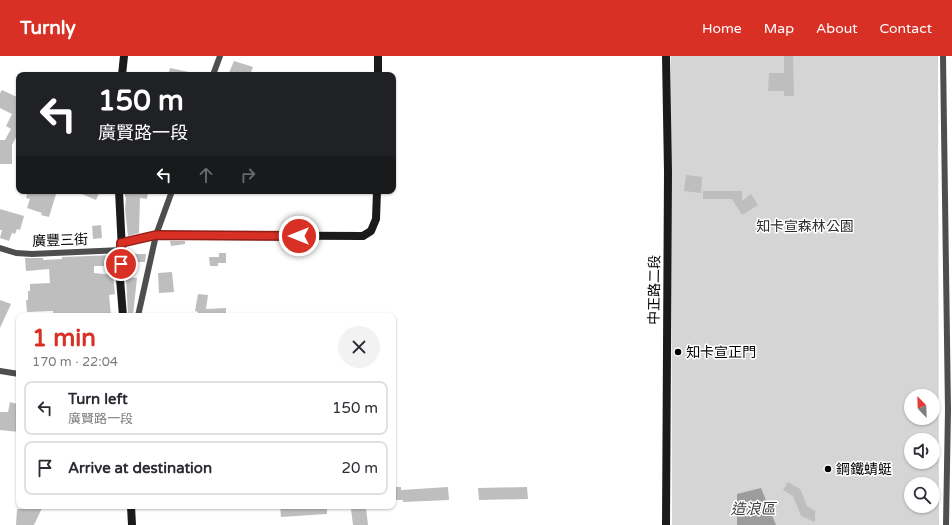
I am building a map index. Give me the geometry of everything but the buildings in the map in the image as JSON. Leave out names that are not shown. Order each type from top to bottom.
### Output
[{"type":"street","points":[[122,72],[124,56]]},
{"type":"street","points":[[214,72],[220,56]]},
{"type":"street","points":[[378,56],[378,72]]},
{"type":"street","name":"中正路二段","points":[[666,56],[668,172],[666,525]]},
{"type":"street","points":[[943,56],[950,410],[946,525]]},
{"type":"street","points":[[944,163],[952,163]]},
{"type":"street","points":[[120,194],[120,279],[123,313]]},
{"type":"street","points":[[139,313],[156,235],[171,194]]},
{"type":"street","name":"廣豐三街","points":[[0,248],[16,253],[32,254],[121,247],[156,235],[363,236],[371,231],[376,219],[376,194]]},
{"type":"street","points":[[0,371],[16,374]]},
{"type":"street","points":[[131,509],[132,525]]},
{"type":"green space","name":"知卡宣森林公園","points":[[671,56],[938,56],[939,389],[904,389],[904,425],[939,425],[939,433],[904,433],[904,469],[939,469],[939,477],[904,477],[904,513],[939,513],[939,525],[672,525]]},
{"type":"water","name":"造浪區","points":[[761,488],[776,525],[737,525],[737,494]]},
{"type":"place","name":"知卡宣正門","points":[[678,352]]},
{"type":"place","name":"鋼鐵蜻蜓","points":[[828,469]]},
{"type":"route","points":[[121,264],[121,243],[156,235],[299,236]]}]
